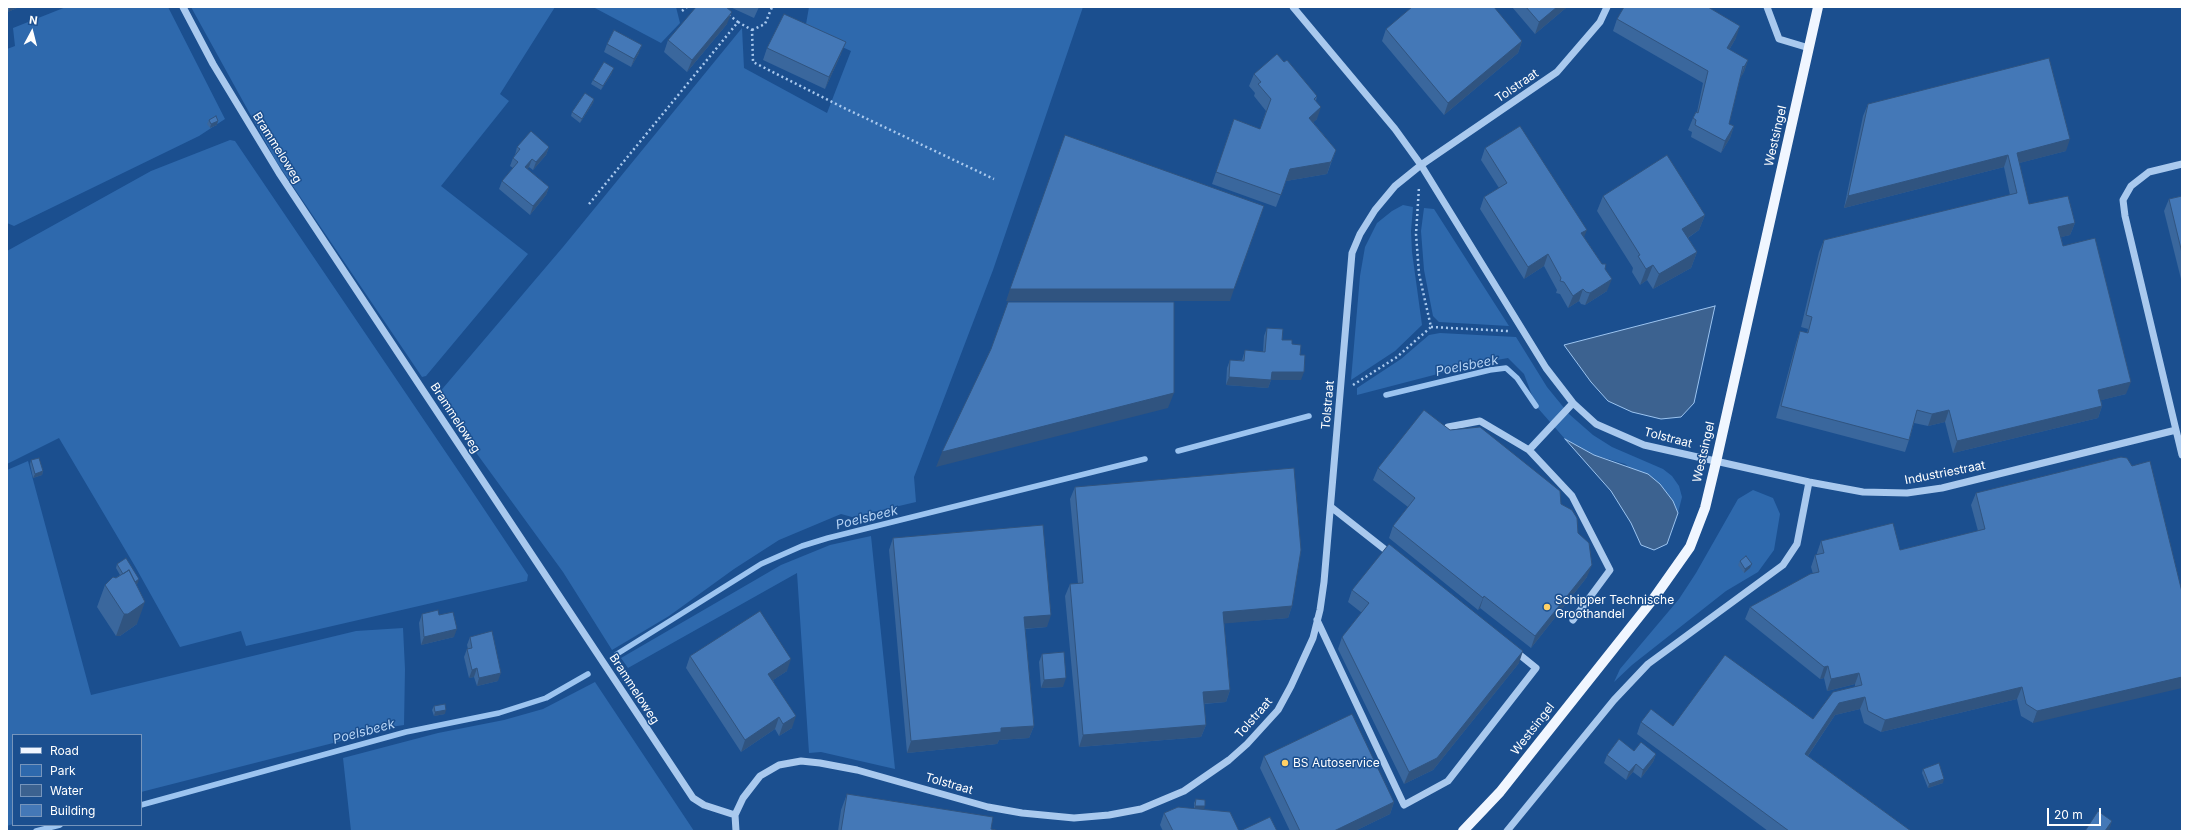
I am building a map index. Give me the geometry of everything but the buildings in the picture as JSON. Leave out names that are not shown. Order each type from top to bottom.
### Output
[{"type":"main road","name":"Westsingel","points":[[1463,831],[1500,792],[1654,598],[1685,553],[1705,508],[1818,7]]},
{"type":"street","name":"Brammeloweg","points":[[183,7],[213,64],[279,173],[693,798],[704,805],[735,814]]},
{"type":"street","name":"Tolstraat","points":[[1293,7],[1395,129],[1421,164],[1546,368],[1573,403],[1596,424],[1644,445],[1716,462]]},
{"type":"street","name":"Tolstraat","points":[[735,814],[744,798],[760,776],[779,766],[801,761],[857,770],[988,807],[1022,813],[1074,818],[1109,815],[1141,809],[1190,787],[1229,760],[1278,710],[1294,680],[1313,638],[1324,582],[1352,253],[1360,234],[1375,210],[1395,186],[1421,164],[1557,72],[1600,22],[1607,7]]},
{"type":"street","points":[[1767,7],[1779,39],[1809,48]]},
{"type":"street","points":[[2182,164],[2149,172],[2131,186],[2123,200],[2125,216],[2182,455]]},
{"type":"street","points":[[1528,450],[1573,403]]},
{"type":"street","points":[[1448,427],[1480,421],[1528,450],[1572,496],[1610,570],[1573,620]]},
{"type":"street","name":"Industriestraat","points":[[1716,462],[1863,492],[1907,494],[1942,488],[2176,430]]},
{"type":"street","points":[[1507,831],[1614,700],[1648,664],[1783,565],[1797,544],[1809,482]]},
{"type":"street","points":[[1331,507],[1399,560]]},
{"type":"street","points":[[1317,620],[1404,805],[1448,781],[1536,668],[1511,648]]},
{"type":"street","points":[[735,814],[736,831]]},
{"type":"path","points":[[682,11],[687,7]]},
{"type":"path","points":[[752,30],[765,24],[772,7]]},
{"type":"path","points":[[724,11],[738,22],[752,30]]},
{"type":"path","points":[[589,204],[738,22]]},
{"type":"path","points":[[752,30],[753,62],[842,107],[994,179]]},
{"type":"path","points":[[1421,164],[1416,234],[1419,274],[1431,327]]},
{"type":"path","points":[[1340,393],[1398,357],[1431,327],[1524,332]]},
{"type":"green space","points":[[66,7],[168,7],[225,119],[199,136],[14,226],[7,223],[7,49],[15,46],[13,28]]},
{"type":"green space","points":[[191,7],[555,7],[500,94],[509,101],[441,186],[528,254],[426,376],[422,377],[276,161]]},
{"type":"green space","points":[[593,7],[676,7],[680,23],[661,43]]},
{"type":"green space","points":[[809,7],[1083,7],[993,270],[914,477],[916,502],[852,517],[841,514],[779,540],[734,569],[669,616],[612,650],[563,572],[437,399],[438,394],[563,247],[742,28],[744,68],[827,113],[851,51],[805,30]]},
{"type":"green space","points":[[230,140],[235,141],[470,488],[528,575],[527,581],[246,646],[241,631],[180,647],[136,568],[59,438],[7,464],[7,251],[151,171]]},
{"type":"green space","points":[[1403,205],[1413,207],[1411,231],[1412,252],[1422,325],[1395,351],[1351,380],[1360,276],[1365,247],[1377,223],[1392,211]]},
{"type":"green space","points":[[1424,208],[1434,209],[1509,326],[1439,322],[1433,316],[1424,270],[1421,231]]},
{"type":"green space","points":[[1440,333],[1516,337],[1547,387],[1569,414],[1593,435],[1612,447],[1663,469],[1672,476],[1679,486],[1682,497],[1678,513],[1673,501],[1625,464],[1594,455],[1565,439],[1536,406],[1524,374],[1508,358],[1480,363],[1357,395],[1357,388],[1401,359],[1429,335]]},
{"type":"green space","points":[[28,461],[91,695],[356,631],[403,628],[405,669],[404,725],[384,728],[341,741],[142,792],[142,734],[12,734],[12,824],[7,826],[7,470]]},
{"type":"green space","points":[[1753,490],[1773,498],[1780,514],[1774,550],[1758,572],[1726,591],[1632,665],[1614,682],[1620,669],[1679,599],[1696,573],[1738,499]]},
{"type":"green space","points":[[871,536],[895,769],[821,752],[809,753],[797,573],[628,668],[621,658],[781,565],[830,545]]},
{"type":"green space","points":[[595,682],[694,831],[351,831],[343,758],[438,733],[504,720],[543,709]]},
{"type":"water","points":[[1715,306],[1694,403],[1681,417],[1661,419],[1632,412],[1608,401],[1591,382],[1564,345]]},
{"type":"water","points":[[1565,439],[1594,455],[1648,474],[1660,484],[1673,501],[1678,513],[1667,544],[1654,550],[1641,545],[1631,523],[1611,491]]},
{"type":"waterway","name":"Poelsbeek","points":[[1386,395],[1490,370],[1506,368],[1517,378],[1536,406]]},
{"type":"waterway","name":"Poelsbeek","points":[[1178,451],[1309,416]]},
{"type":"waterway","name":"Poelsbeek","points":[[617,654],[761,564],[802,546],[828,538],[1145,459]]},
{"type":"waterway","name":"Poelsbeek","points":[[142,805],[406,732],[499,713],[546,698],[588,674]]},
{"type":"waterway","name":"Poelsbeek","points":[[36,831],[56,826]]},
{"type":"place","name":"Schipper Technische Groothandel","points":[[1547,607]]},
{"type":"place","name":"BS Autoservice","points":[[1285,763]]}]
